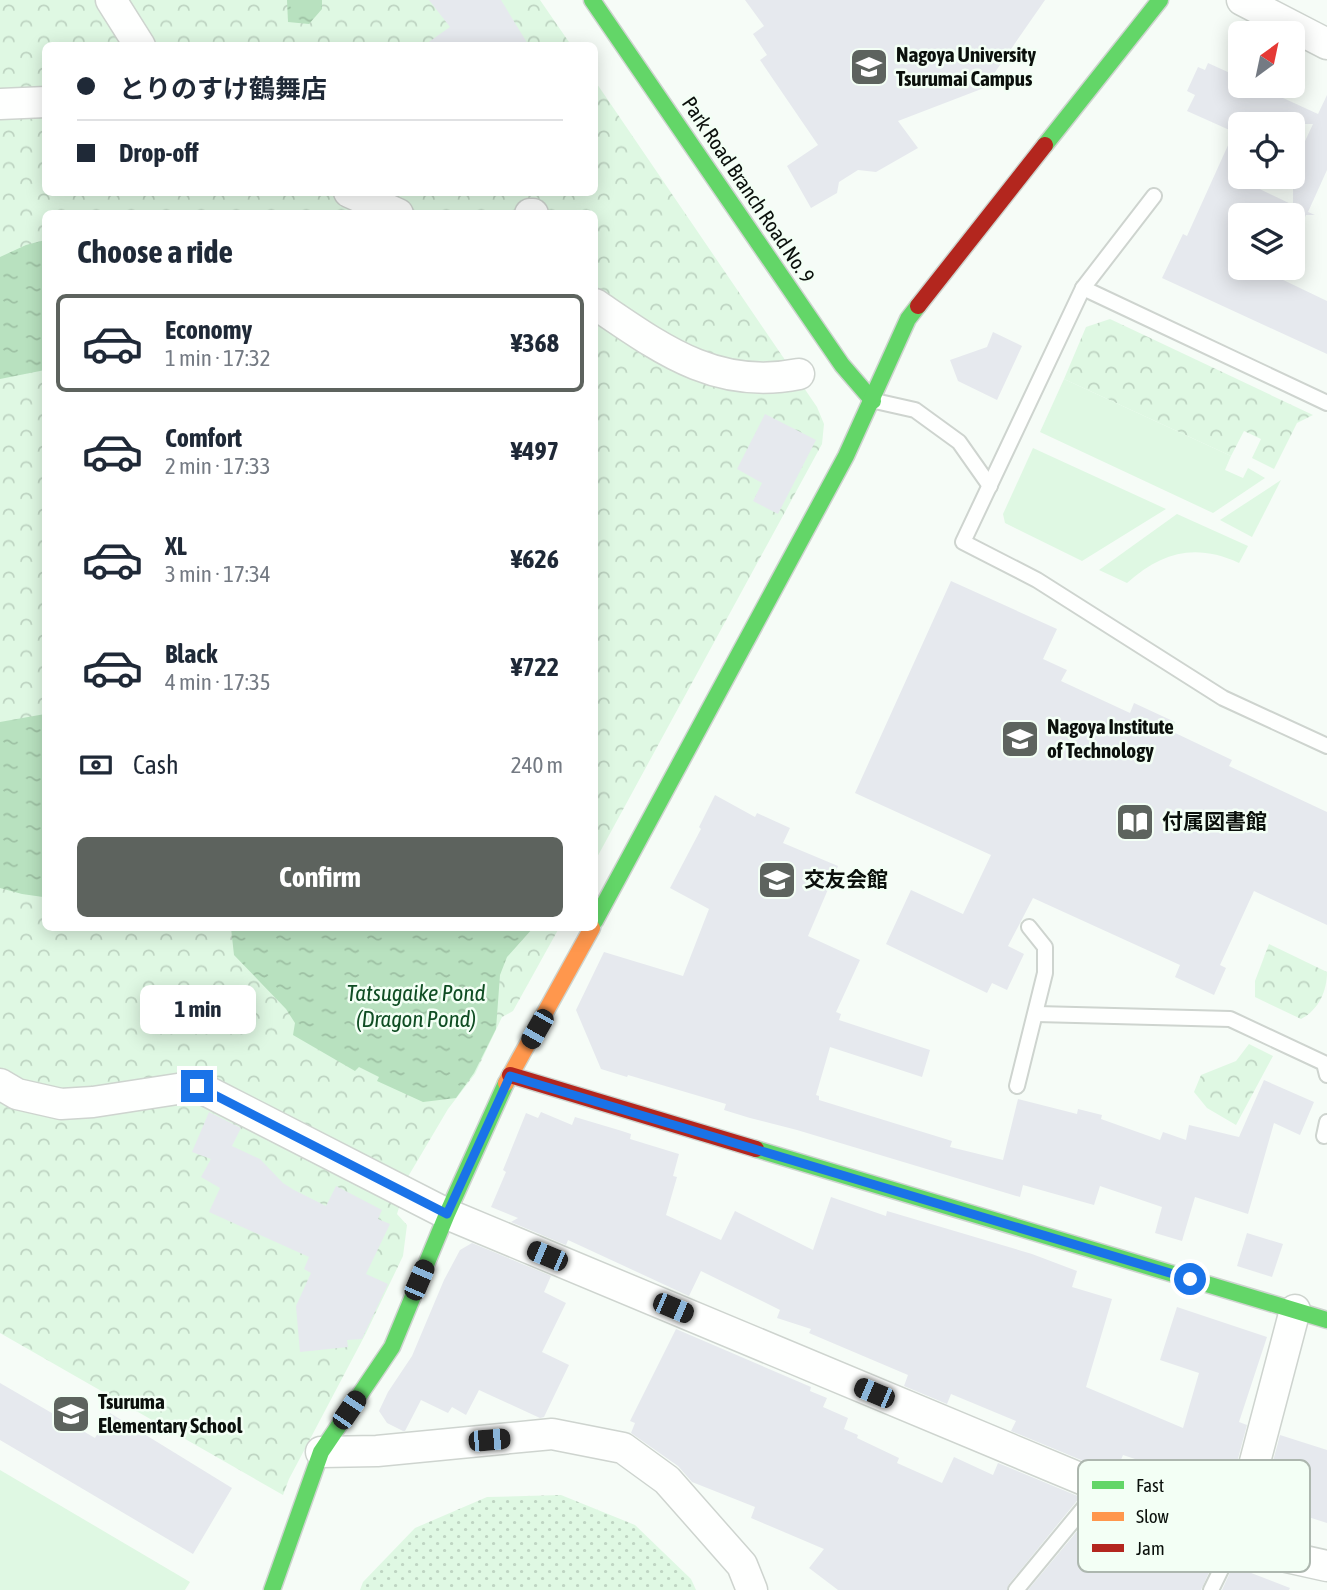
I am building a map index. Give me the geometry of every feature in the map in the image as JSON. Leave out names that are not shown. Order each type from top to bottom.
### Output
[{"type":"street","points":[[111,0],[137,42]]},
{"type":"street","name":"Park Road Branch Road No. 9","points":[[592,0],[842,365],[873,401]]},
{"type":"street","points":[[598,915],[846,456],[908,318],[1160,0]]},
{"type":"street","points":[[1242,0],[1327,44]]},
{"type":"street","points":[[0,104],[42,102]]},
{"type":"street","points":[[358,196],[389,210]]},
{"type":"street","points":[[598,306],[659,347],[708,370],[752,379],[799,374]]},
{"type":"street","points":[[272,1590],[321,1452],[391,1347],[447,1214],[510,1076],[590,931]]},
{"type":"street","points":[[510,1076],[1327,1320]]},
{"type":"street","points":[[0,1084],[17,1094],[61,1104],[93,1102],[197,1086],[447,1214],[1078,1477]]},
{"type":"street","points":[[1255,1460],[1295,1310]]},
{"type":"street","points":[[321,1452],[377,1451],[552,1434],[623,1448],[667,1480],[742,1565],[752,1590]]},
{"type":"lane","points":[[1154,196],[1083,288],[963,542],[1037,580],[1223,698],[1327,746]]},
{"type":"lane","points":[[1083,288],[1327,403]]},
{"type":"lane","points":[[873,401],[915,410],[959,442],[990,486]]},
{"type":"lane","points":[[1017,1086],[1045,973],[1045,947],[1029,927]]},
{"type":"lane","points":[[1037,1014],[1230,1019],[1326,1065]]},
{"type":"lane","points":[[1327,1122],[1324,1136],[1327,1135]]},
{"type":"lane","points":[[1016,1590],[1078,1515]]},
{"type":"lane","points":[[1211,1590],[1220,1572]]},
{"type":"green space","points":[[0,0],[540,0],[569,42],[42,42],[42,196],[598,196],[598,85],[817,407],[824,424],[822,444],[598,855],[598,210],[42,210],[42,931],[557,931],[513,1011],[502,1017],[475,1074],[448,1109],[409,1175],[397,1214],[407,1225],[403,1256],[283,1495],[0,1333]]},
{"type":"green space","points":[[1110,319],[1313,415],[1297,423],[1274,469],[1252,458],[1261,439],[1244,431],[1231,456],[1064,379],[1086,327]]},
{"type":"green space","points":[[1064,379],[1231,456],[1225,470],[1243,478],[1248,468],[1265,478],[1213,513],[1040,432]]},
{"type":"green space","points":[[1033,448],[1166,509],[1082,561],[1005,523],[1003,514]]},
{"type":"green space","points":[[1281,480],[1252,537],[1220,520]]},
{"type":"green space","points":[[1177,514],[1248,546],[1239,563],[1208,553],[1180,554],[1153,564],[1127,583],[1099,570]]},
{"type":"green space","points":[[1269,944],[1327,972],[1320,1000],[1312,1011],[1301,1019],[1255,997],[1255,981]]},
{"type":"green space","points":[[1249,1044],[1273,1056],[1236,1125],[1207,1108],[1194,1092],[1201,1075],[1236,1061]]},
{"type":"green space","points":[[0,1470],[190,1582],[185,1590],[0,1590]]},
{"type":"green space","points":[[561,1495],[635,1525],[691,1579],[696,1590],[360,1590],[363,1582],[415,1528],[487,1497]]},
{"type":"water","points":[[287,0],[322,0],[322,9],[309,24],[288,22]]},
{"type":"water","points":[[42,241],[42,371],[0,379],[0,257]]},
{"type":"water","points":[[42,715],[42,897],[0,888],[0,722]]},
{"type":"water","name":"Tatsugaike Pond (Dragon Pond)","points":[[231,931],[530,931],[507,957],[500,975],[496,1029],[474,1073],[456,1098],[423,1102],[377,1081],[379,1077],[359,1067],[355,1071],[293,1035],[295,1023],[286,1009],[234,955]]},
{"type":"building","points":[[429,0],[501,0],[527,42],[429,42],[450,27]]},
{"type":"building","points":[[745,0],[1045,0],[984,88],[898,121],[918,148],[876,172],[858,170],[839,182],[837,193],[811,208],[787,166],[818,145],[760,60],[767,55],[753,34],[764,26]]},
{"type":"building","points":[[1208,63],[1228,72],[1228,98],[1283,98],[1318,114],[1327,95],[1327,170],[1308,212],[1315,215],[1305,217],[1305,203],[1293,203],[1293,189],[1305,189],[1305,141],[1313,124],[1305,124],[1305,112],[1228,112],[1228,129],[1187,111],[1195,95],[1187,91],[1198,67],[1205,70]]},
{"type":"building","points":[[1228,145],[1228,189],[1260,189],[1289,203],[1228,203],[1228,280],[1283,280],[1327,301],[1327,354],[1162,278],[1183,234],[1187,236]]},
{"type":"building","points":[[993,332],[1022,346],[997,400],[958,381],[950,360],[987,347]]},
{"type":"building","points":[[765,414],[816,440],[778,514],[753,501],[762,483],[737,469]]},
{"type":"building","points":[[951,581],[1057,629],[1043,659],[1067,670],[1061,681],[1130,713],[1134,703],[1175,722],[1171,731],[1232,760],[1229,766],[1327,812],[1327,925],[1254,891],[1220,965],[1226,968],[1214,995],[1175,977],[1180,965],[1033,898],[1008,946],[1024,954],[1007,990],[992,983],[987,993],[886,944],[911,890],[963,914],[991,855],[855,793]]},
{"type":"building","points":[[715,795],[755,817],[757,813],[790,828],[783,843],[838,866],[808,936],[860,960],[836,1012],[841,1014],[839,1020],[930,1050],[922,1077],[830,1047],[816,1095],[819,1100],[952,1141],[950,1147],[1003,1160],[1018,1099],[1077,1114],[1078,1109],[1102,1115],[1101,1119],[1160,1140],[1163,1132],[1186,1140],[1189,1125],[1239,1137],[1264,1080],[1314,1102],[1300,1135],[1274,1123],[1248,1214],[1195,1197],[1182,1241],[1155,1233],[1162,1207],[1100,1186],[1094,1205],[1023,1185],[1020,1197],[750,1118],[724,1110],[726,1104],[601,1069],[576,1010],[604,952],[683,976],[709,909],[670,888],[701,829],[699,827]]},
{"type":"building","points":[[209,1112],[241,1128],[232,1146],[260,1159],[283,1183],[294,1190],[326,1206],[336,1186],[382,1210],[378,1219],[390,1224],[366,1274],[388,1284],[362,1339],[347,1340],[348,1347],[300,1352],[296,1306],[311,1273],[304,1269],[309,1257],[209,1212],[220,1188],[201,1177],[211,1159],[192,1152]]},
{"type":"building","points":[[541,1112],[572,1125],[575,1117],[631,1134],[630,1139],[679,1154],[673,1176],[677,1177],[666,1215],[721,1240],[735,1211],[813,1250],[831,1197],[886,1216],[887,1211],[1032,1254],[1077,1271],[1072,1287],[1112,1299],[1086,1387],[1183,1428],[1199,1373],[1160,1360],[1177,1307],[1267,1337],[1239,1422],[1247,1425],[1238,1460],[1138,1460],[1123,1455],[1121,1460],[1081,1460],[1011,1431],[1016,1421],[951,1394],[947,1404],[904,1386],[908,1375],[809,1333],[811,1329],[777,1318],[780,1310],[701,1271],[689,1296],[568,1240],[566,1245],[511,1222],[518,1218],[491,1207],[526,1113],[538,1118]]},
{"type":"building","points":[[1247,1233],[1283,1244],[1272,1277],[1237,1266]]},
{"type":"building","points":[[472,1243],[551,1276],[544,1292],[566,1303],[542,1352],[569,1365],[544,1417],[540,1418],[479,1390],[466,1415],[452,1407],[448,1413],[421,1400],[403,1431],[387,1423],[379,1411],[412,1356],[444,1280],[460,1250]]},
{"type":"building","points":[[676,1329],[811,1387],[810,1391],[827,1398],[823,1407],[848,1418],[844,1429],[899,1458],[897,1463],[942,1483],[954,1457],[993,1475],[998,1463],[1078,1496],[1078,1499],[1009,1584],[1007,1590],[838,1590],[809,1568],[824,1549],[751,1518],[755,1507],[692,1482],[678,1466],[631,1433],[635,1423],[630,1421]]},
{"type":"building","points":[[0,1383],[95,1438],[110,1413],[232,1488],[193,1554],[0,1440]]},
{"type":"building","points":[[1280,1435],[1327,1450],[1327,1523],[1310,1518],[1310,1460],[1273,1460]]},
{"type":"building","points":[[1078,1530],[1078,1572],[1209,1572],[1201,1590],[1028,1590]]},
{"type":"building","points":[[1230,1572],[1249,1572],[1290,1588],[1289,1590],[1222,1590]]},
{"type":"traffic: fast","points":[[592,0],[842,365],[873,401]]},
{"type":"traffic: fast","points":[[1045,145],[1160,0]]},
{"type":"traffic: fast","points":[[598,915],[846,456],[908,319],[918,306]]},
{"type":"traffic: fast","points":[[272,1590],[321,1452],[392,1347],[447,1214],[506,1083]]},
{"type":"traffic: fast","points":[[756,1149],[1327,1320]]},
{"type":"traffic: slow","points":[[506,1083],[590,931]]},
{"type":"traffic: jam","points":[[918,306],[1045,145]]},
{"type":"traffic: jam","points":[[510,1075],[756,1149]]},
{"type":"place","name":"Nagoya University Tsurumai Campus","points":[[869,67]]},
{"type":"place","name":"Nagoya Institute of Technology","points":[[1020,739]]},
{"type":"place","name":"付属図書館","points":[[1135,822]]},
{"type":"place","name":"交友会館","points":[[777,880]]},
{"type":"place","name":"Tsuruma Elementary School","points":[[71,1414]]},
{"type":"route","points":[[197,1086],[447,1214],[510,1076],[1190,1279]]}]
